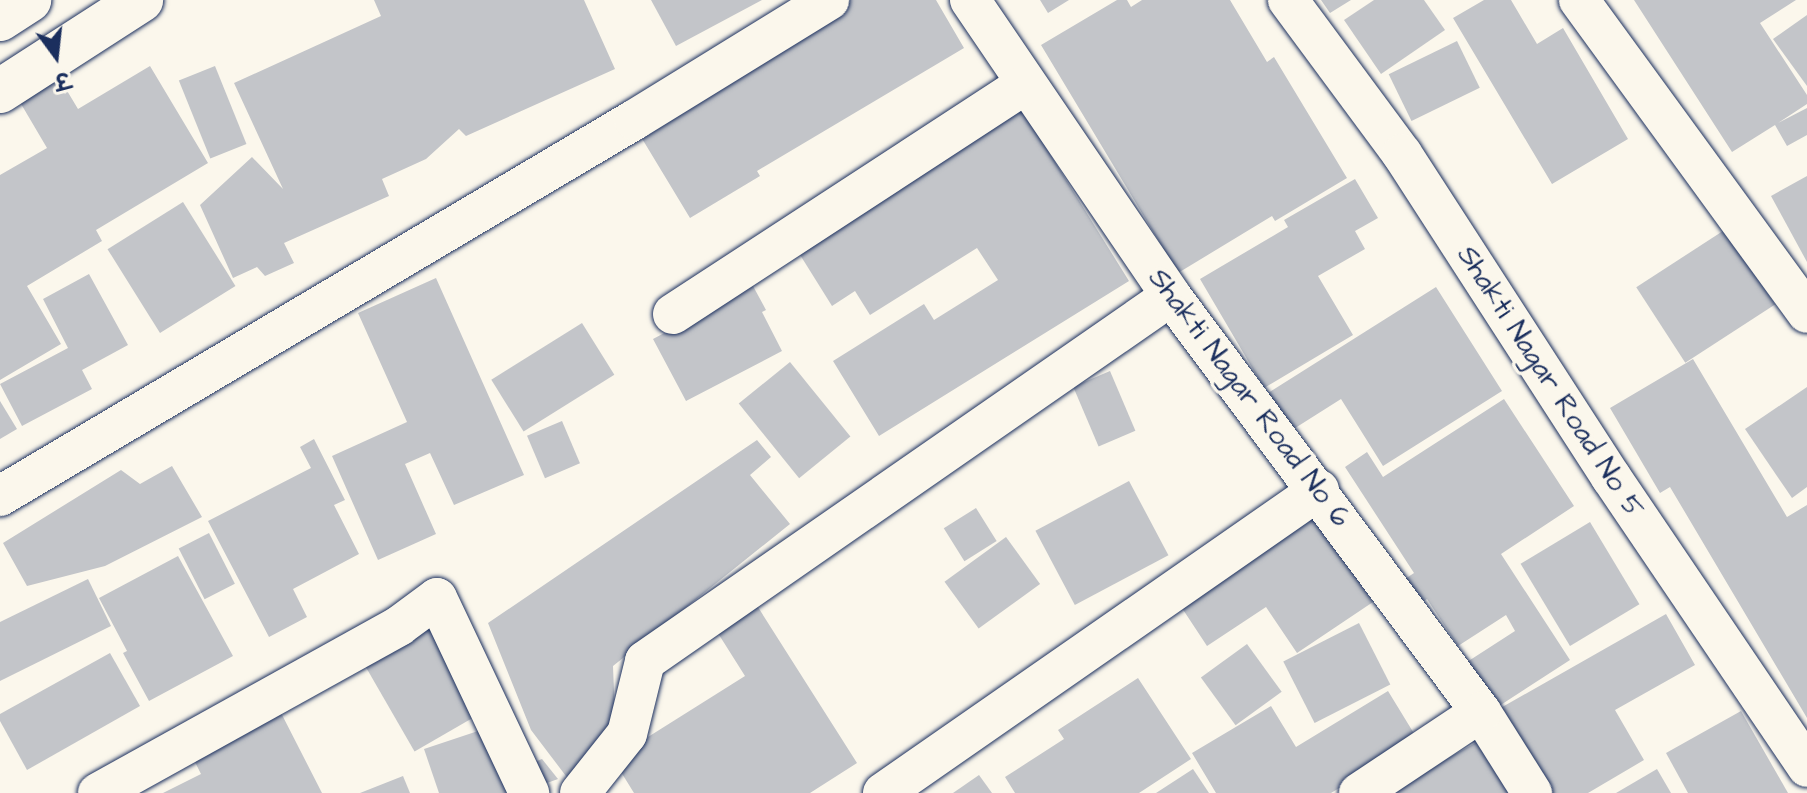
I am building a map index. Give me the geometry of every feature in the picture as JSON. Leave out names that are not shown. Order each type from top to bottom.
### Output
[{"type":"street","points":[[0,19],[29,0]]},
{"type":"street","points":[[0,91],[141,0]]},
{"type":"street","points":[[0,496],[634,120],[829,0]]},
{"type":"street","name":"Shakti Nagar Road No 6","points":[[970,0],[1171,296],[1319,490],[1481,712],[1532,793]]},
{"type":"street","name":"Shakti Nagar Road No 5","points":[[1288,0],[1402,154],[1611,477],[1807,767]]},
{"type":"street","points":[[1579,0],[1807,313]]},
{"type":"street","points":[[673,314],[1026,84]]},
{"type":"street","points":[[580,793],[627,734],[645,661],[1171,296]]},
{"type":"street","points":[[883,793],[1319,490]]},
{"type":"street","points":[[98,793],[399,626],[437,598],[529,793]]},
{"type":"street","points":[[1359,793],[1481,712]]},
{"type":"building","points":[[374,0],[584,0],[615,69],[466,136],[459,129],[426,159],[382,179],[389,196],[284,243],[294,263],[265,276],[257,267],[233,278],[200,205],[252,157],[283,189],[234,83],[381,16]]},
{"type":"building","points":[[651,0],[762,0],[676,46]]},
{"type":"building","points":[[850,0],[936,0],[964,48],[757,171],[760,176],[690,218],[635,127]]},
{"type":"building","points":[[1040,0],[1069,0],[1048,13]]},
{"type":"building","points":[[1117,0],[1127,0],[1131,7],[1142,0],[1230,0],[1267,62],[1274,57],[1347,178],[1275,221],[1272,216],[1178,273],[1041,45]]},
{"type":"building","points":[[1321,0],[1351,0],[1330,13]]},
{"type":"building","points":[[1374,0],[1424,0],[1445,30],[1381,74],[1344,20]]},
{"type":"building","points":[[1484,0],[1511,0],[1537,44],[1563,28],[1628,139],[1552,184],[1453,18]]},
{"type":"building","points":[[1634,0],[1796,0],[1760,23],[1807,95],[1807,104],[1778,123],[1807,108],[1807,135],[1787,146],[1775,125],[1732,152]]},
{"type":"building","points":[[1807,15],[1807,86],[1773,39]]},
{"type":"building","points":[[1457,41],[1480,88],[1411,121],[1389,74]]},
{"type":"building","points":[[150,66],[208,163],[96,230],[102,241],[27,286],[61,344],[0,380],[0,175],[47,148],[14,92],[54,69],[78,109]]},
{"type":"building","points":[[215,66],[246,144],[210,158],[179,81]]},
{"type":"building","points":[[1022,109],[1129,281],[879,436],[833,361],[924,304],[934,320],[998,280],[977,248],[870,315],[855,291],[832,306],[797,250]]},
{"type":"building","points":[[1807,176],[1807,262],[1771,196]]},
{"type":"building","points":[[1355,179],[1378,218],[1355,231],[1365,249],[1318,276],[1353,335],[1264,388],[1200,279],[1288,227],[1284,220]]},
{"type":"building","points":[[183,202],[235,286],[160,333],[108,249]]},
{"type":"building","points":[[1726,229],[1775,304],[1685,363],[1636,287]]},
{"type":"building","points":[[89,274],[128,345],[82,370],[92,389],[22,426],[0,384],[68,348],[43,299]]},
{"type":"building","points":[[436,278],[524,475],[454,505],[430,453],[405,464],[436,534],[378,560],[332,456],[407,422],[358,313]]},
{"type":"building","points":[[753,286],[782,351],[686,401],[653,339]]},
{"type":"building","points":[[1436,287],[1502,391],[1383,466],[1341,399],[1292,430],[1268,393]]},
{"type":"building","points":[[582,323],[614,375],[524,431],[491,380]]},
{"type":"building","points":[[1693,359],[1787,517],[1807,505],[1807,718],[1670,487],[1660,493],[1610,408]]},
{"type":"building","points":[[790,362],[850,437],[799,478],[739,404]]},
{"type":"building","points":[[1110,371],[1135,431],[1099,446],[1073,387]]},
{"type":"building","points":[[1807,387],[1807,487],[1792,498],[1745,429]]},
{"type":"building","points":[[1504,399],[1574,506],[1501,554],[1570,660],[1496,708],[1467,662],[1515,631],[1506,615],[1458,646],[1427,599],[1415,608],[1399,583],[1414,573],[1345,467],[1367,452],[1383,477]]},
{"type":"building","points":[[0,401],[17,429],[0,439]]},
{"type":"building","points":[[562,421],[580,463],[545,478],[527,436]]},
{"type":"building","points":[[314,439],[345,500],[334,505],[359,554],[293,589],[307,617],[269,637],[208,521],[311,468],[300,447]]},
{"type":"building","points":[[757,440],[771,457],[750,475],[790,524],[613,666],[616,743],[572,784],[531,730],[488,623]]},
{"type":"building","points":[[172,466],[202,517],[105,566],[27,586],[3,543],[121,470],[140,484]]},
{"type":"building","points":[[1129,481],[1168,555],[1075,605],[1035,531]]},
{"type":"building","points":[[976,508],[997,541],[964,561],[944,528]]},
{"type":"building","points":[[1312,510],[1373,602],[1297,653],[1266,607],[1207,646],[1176,599]]},
{"type":"building","points":[[1590,522],[1639,604],[1570,646],[1521,564]]},
{"type":"building","points":[[209,533],[235,584],[205,599],[179,548]]},
{"type":"building","points":[[1006,537],[1040,584],[979,629],[945,582]]},
{"type":"building","points":[[178,556],[233,656],[149,701],[123,653],[127,651],[99,598]]},
{"type":"building","points":[[88,579],[111,626],[0,681],[0,622]]},
{"type":"building","points":[[749,593],[857,763],[810,793],[634,793],[613,759],[745,676],[709,619]]},
{"type":"building","points":[[1666,614],[1695,665],[1615,710],[1644,760],[1588,793],[1545,793],[1497,710]]},
{"type":"building","points":[[427,623],[480,714],[415,751],[362,660]]},
{"type":"building","points":[[1359,623],[1390,684],[1315,723],[1283,662]]},
{"type":"building","points":[[1247,644],[1282,692],[1236,725],[1201,678]]},
{"type":"building","points":[[110,653],[140,706],[27,770],[0,721],[0,714]]},
{"type":"building","points":[[1138,678],[1191,759],[1139,793],[1015,793],[1005,777],[1064,739],[1058,730]]},
{"type":"building","points":[[1388,691],[1418,740],[1331,793],[1216,793],[1192,753],[1271,706],[1296,747]]},
{"type":"building","points":[[277,705],[322,793],[163,793],[201,774],[189,750]]},
{"type":"building","points":[[1741,711],[1788,793],[1688,793],[1666,753]]},
{"type":"building","points":[[487,728],[509,793],[439,793],[424,749]]},
{"type":"building","points":[[1488,736],[1521,793],[1385,793]]},
{"type":"building","points":[[542,759],[558,779],[533,788],[524,766]]},
{"type":"building","points":[[1193,769],[1209,793],[1156,793]]},
{"type":"building","points":[[1657,769],[1671,793],[1616,793]]},
{"type":"building","points":[[979,775],[992,793],[953,793]]},
{"type":"building","points":[[403,776],[410,793],[360,793]]}]
